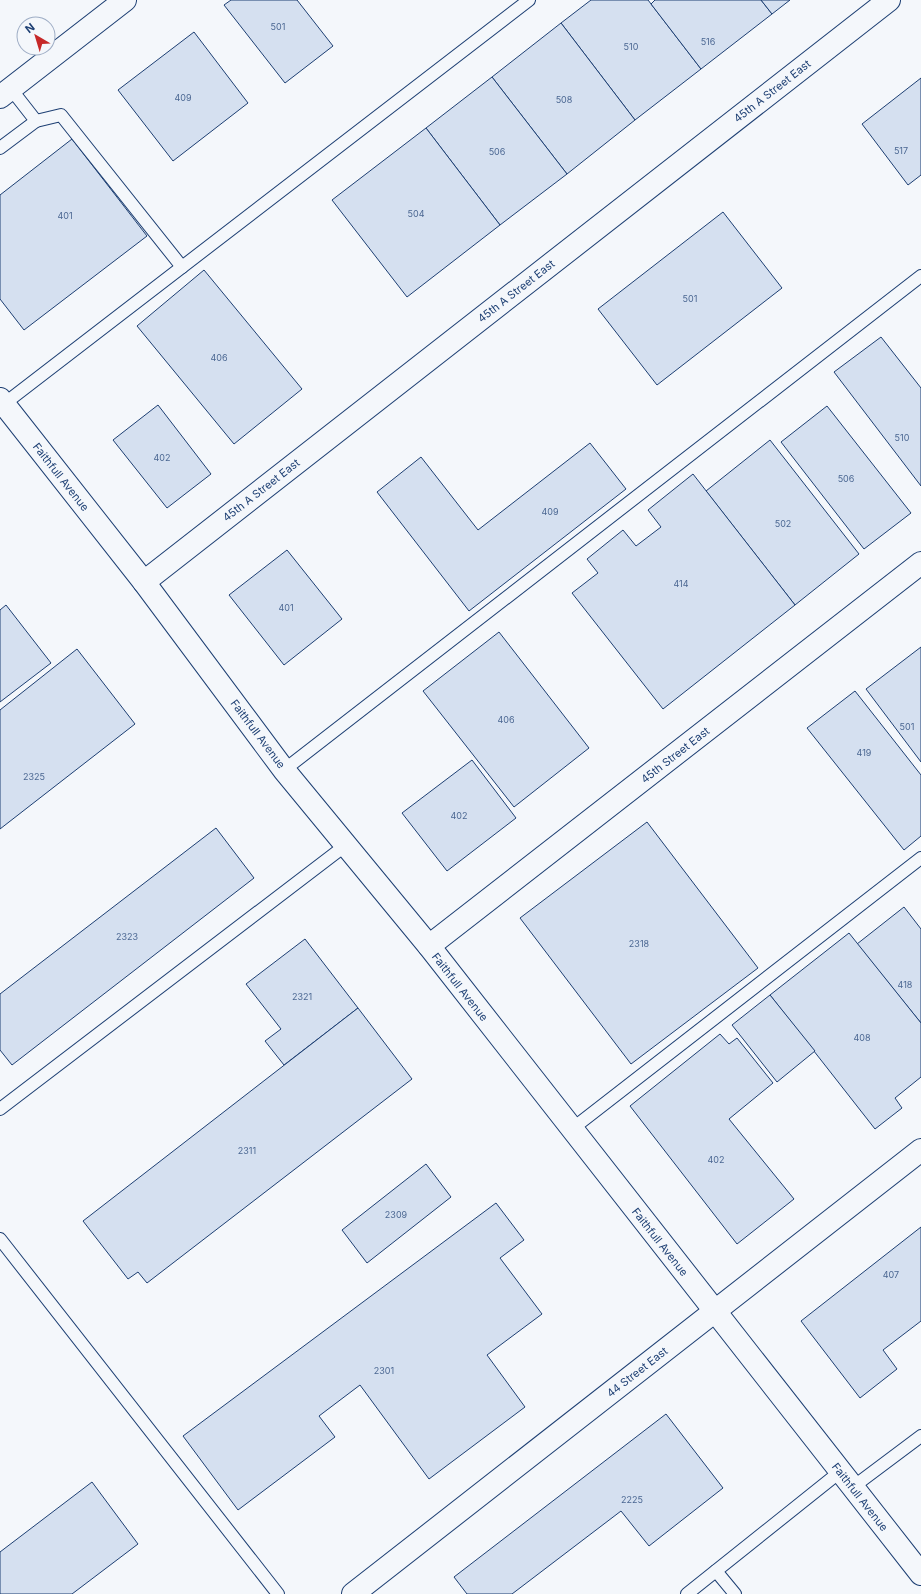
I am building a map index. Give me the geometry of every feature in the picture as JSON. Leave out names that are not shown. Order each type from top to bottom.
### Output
[{"type":"street","points":[[5,93],[125,0]]},
{"type":"street","name":"45th A Street East","points":[[144,582],[889,0]]},
{"type":"street","name":"Faithfull Avenue","points":[[2,402],[144,582],[284,770],[429,946],[921,1574]]},
{"type":"street","name":"45th Street East","points":[[429,946],[921,563]]},
{"type":"street","name":"44 Street East","points":[[353,1594],[921,1150]]},
{"type":"lane","points":[[2,402],[182,267],[529,0]]},
{"type":"lane","points":[[5,93],[36,121]]},
{"type":"lane","points":[[0,148],[36,121],[61,115],[182,267]]},
{"type":"lane","points":[[284,770],[921,276]]},
{"type":"lane","points":[[0,1109],[346,845]]},
{"type":"lane","points":[[572,1129],[921,858]]},
{"type":"lane","points":[[0,1239],[278,1594]]},
{"type":"lane","points":[[687,1594],[716,1571],[847,1479],[921,1436]]},
{"type":"lane","points":[[716,1571],[735,1594]]},
{"type":"building","points":[[231,0],[297,0],[333,46],[285,83],[224,5]]},
{"type":"building","points":[[591,0],[648,0],[701,69],[635,120],[561,23]]},
{"type":"building","points":[[655,0],[761,0],[772,14],[701,69],[651,4]]},
{"type":"building","points":[[761,0],[790,0],[772,14]]},
{"type":"building","points":[[561,23],[635,120],[567,174],[492,77]]},
{"type":"building","points":[[194,32],[248,103],[173,161],[118,90]]},
{"type":"building","points":[[492,77],[567,174],[500,225],[426,128]]},
{"type":"building","points":[[921,78],[921,175],[908,185],[862,124]]},
{"type":"building","points":[[426,128],[500,225],[407,297],[332,200]]},
{"type":"building","points":[[72,139],[147,236],[24,330],[0,299],[0,195]]},
{"type":"building","points":[[723,212],[782,288],[657,385],[598,309]]},
{"type":"building","points":[[204,270],[302,389],[234,444],[137,326]]},
{"type":"building","points":[[881,337],[921,388],[921,486],[834,372]]},
{"type":"building","points":[[158,405],[211,474],[167,508],[113,440]]},
{"type":"building","points":[[827,406],[911,513],[864,549],[781,442]]},
{"type":"building","points":[[770,440],[859,554],[795,605],[706,491]]},
{"type":"building","points":[[590,443],[626,489],[469,611],[377,492],[421,457],[478,530]]},
{"type":"building","points":[[693,474],[795,605],[663,709],[572,593],[598,573],[587,559],[623,530],[636,546],[661,527],[648,510]]},
{"type":"building","points":[[287,550],[342,619],[284,665],[229,595]]},
{"type":"building","points":[[6,605],[51,663],[0,702],[0,610]]},
{"type":"building","points":[[499,632],[589,748],[514,807],[423,691]]},
{"type":"building","points":[[921,647],[921,762],[866,689]]},
{"type":"building","points":[[77,649],[135,724],[0,829],[0,710]]},
{"type":"building","points":[[855,691],[921,775],[921,836],[904,850],[807,728]]},
{"type":"building","points":[[472,760],[516,818],[447,871],[402,813]]},
{"type":"building","points":[[647,822],[758,968],[631,1064],[520,918]]},
{"type":"building","points":[[216,828],[254,878],[12,1065],[0,1050],[0,994]]},
{"type":"building","points":[[904,907],[921,929],[921,1023],[857,944]]},
{"type":"building","points":[[849,933],[921,1023],[921,1077],[895,1098],[902,1108],[875,1129],[770,995]]},
{"type":"building","points":[[305,939],[358,1008],[284,1065],[265,1041],[281,1029],[246,984]]},
{"type":"building","points":[[770,995],[815,1051],[777,1082],[732,1025]]},
{"type":"building","points":[[358,1008],[412,1079],[147,1283],[138,1272],[128,1279],[83,1221]]},
{"type":"building","points":[[720,1034],[729,1044],[737,1038],[773,1083],[729,1119],[794,1199],[737,1244],[630,1106]]},
{"type":"building","points":[[426,1164],[451,1197],[367,1263],[342,1230]]},
{"type":"building","points":[[496,1203],[524,1240],[500,1258],[542,1314],[487,1355],[525,1407],[429,1479],[360,1385],[319,1416],[335,1437],[238,1510],[183,1436]]},
{"type":"building","points":[[921,1227],[921,1321],[883,1350],[897,1369],[860,1398],[801,1321]]},
{"type":"building","points":[[666,1414],[723,1488],[649,1546],[621,1511],[512,1594],[467,1594],[454,1577]]},
{"type":"building","points":[[92,1482],[138,1544],[72,1594],[0,1594],[0,1552]]}]
